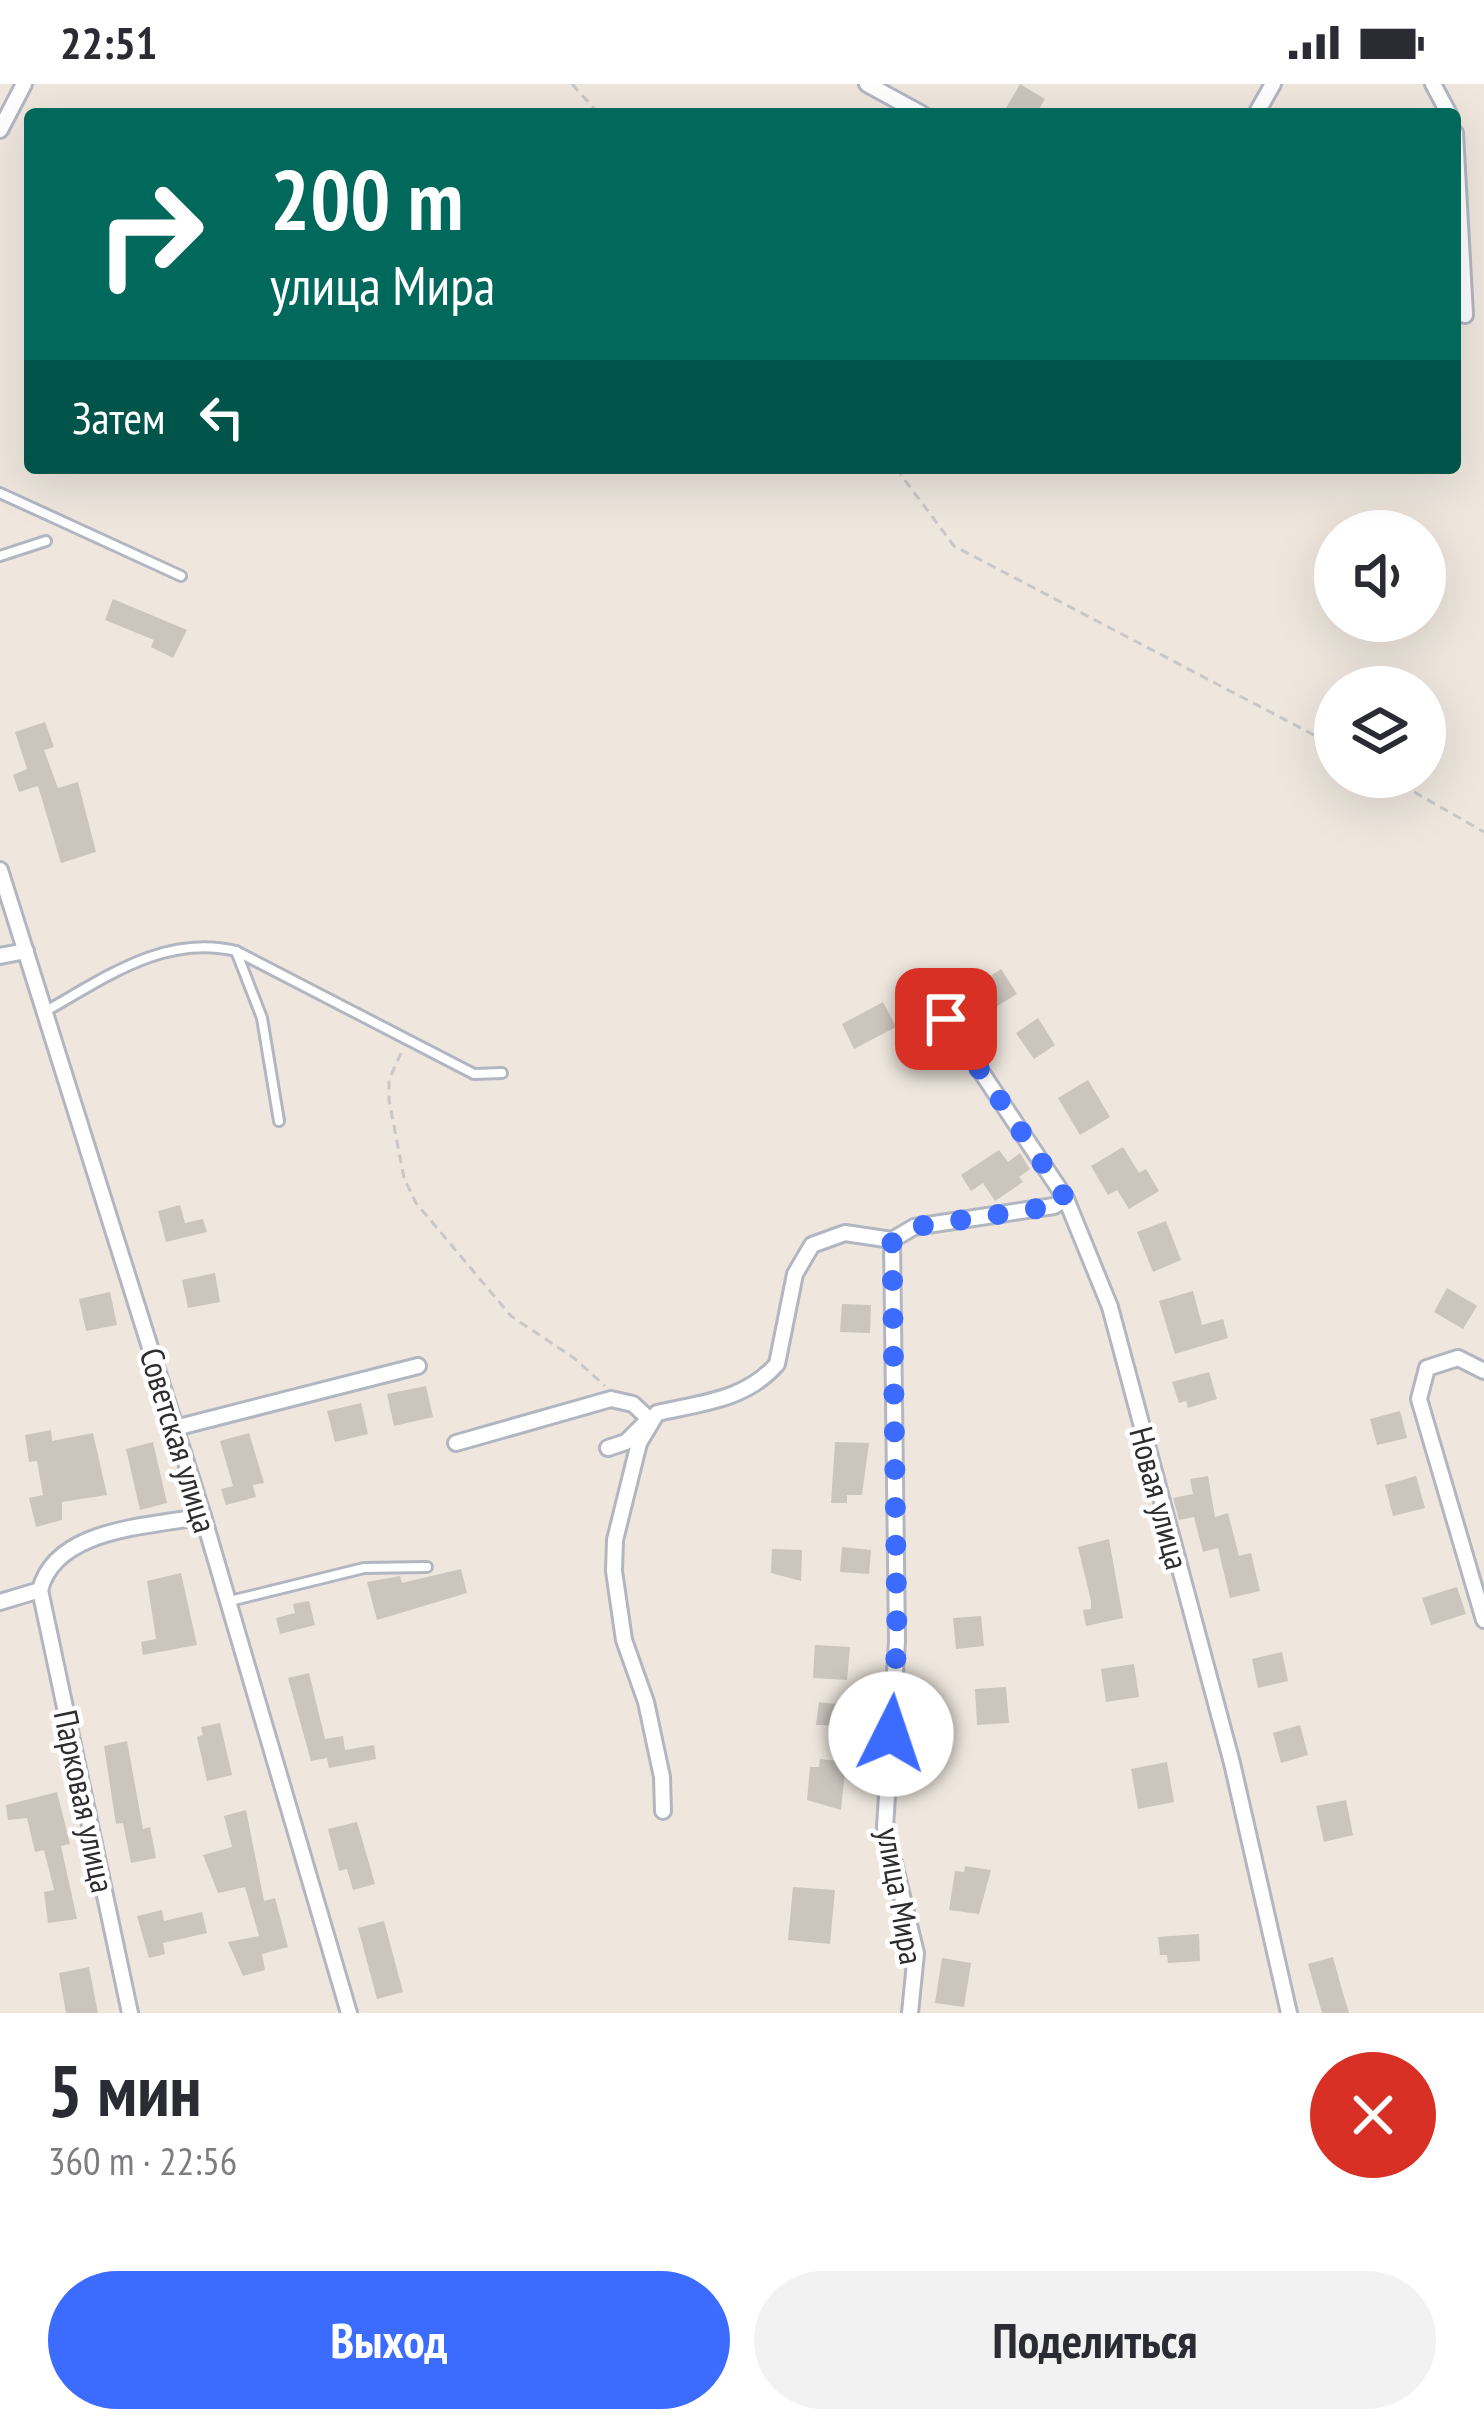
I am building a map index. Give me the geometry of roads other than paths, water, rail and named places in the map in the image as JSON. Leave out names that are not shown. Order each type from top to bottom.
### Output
[{"type":"street","points":[[0,130],[24,84]]},
{"type":"street","points":[[867,84],[911,108]]},
{"type":"street","points":[[1461,242],[1465,315]]},
{"type":"street","name":"Советская улица","points":[[0,870],[176,1427],[349,2013]]},
{"type":"street","points":[[0,956],[26,951]]},
{"type":"street","name":"Новая улица","points":[[946,1019],[1066,1199],[1110,1307],[1232,1763],[1288,2013]]},
{"type":"street","points":[[608,1448],[626,1442],[649,1419],[736,1394],[768,1375],[777,1364],[795,1274],[812,1245],[845,1233],[892,1240],[914,1227],[1054,1206],[1066,1199]]},
{"type":"street","name":"улица Мира","points":[[892,1240],[897,1641],[885,1827],[916,1953],[910,2013]]},
{"type":"street","points":[[1484,1371],[1458,1358],[1427,1368],[1419,1399],[1484,1620]]},
{"type":"street","points":[[176,1427],[418,1366]]},
{"type":"street","points":[[456,1443],[611,1399],[633,1404],[649,1419]]},
{"type":"street","points":[[649,1419],[616,1540],[615,1598],[646,1702],[663,1811]]},
{"type":"street","points":[[0,1602],[40,1590],[55,1558],[79,1543],[203,1516]]},
{"type":"street","name":"Парковая улица","points":[[40,1590],[130,2013]]},
{"type":"lane","points":[[0,493],[181,575]]},
{"type":"lane","points":[[0,556],[46,541]]},
{"type":"lane","points":[[46,1011],[116,968],[200,945],[236,951],[473,1074],[502,1073]]},
{"type":"lane","points":[[236,951],[262,1018],[279,1121]]},
{"type":"lane","points":[[228,1602],[364,1568],[427,1567]]}]
